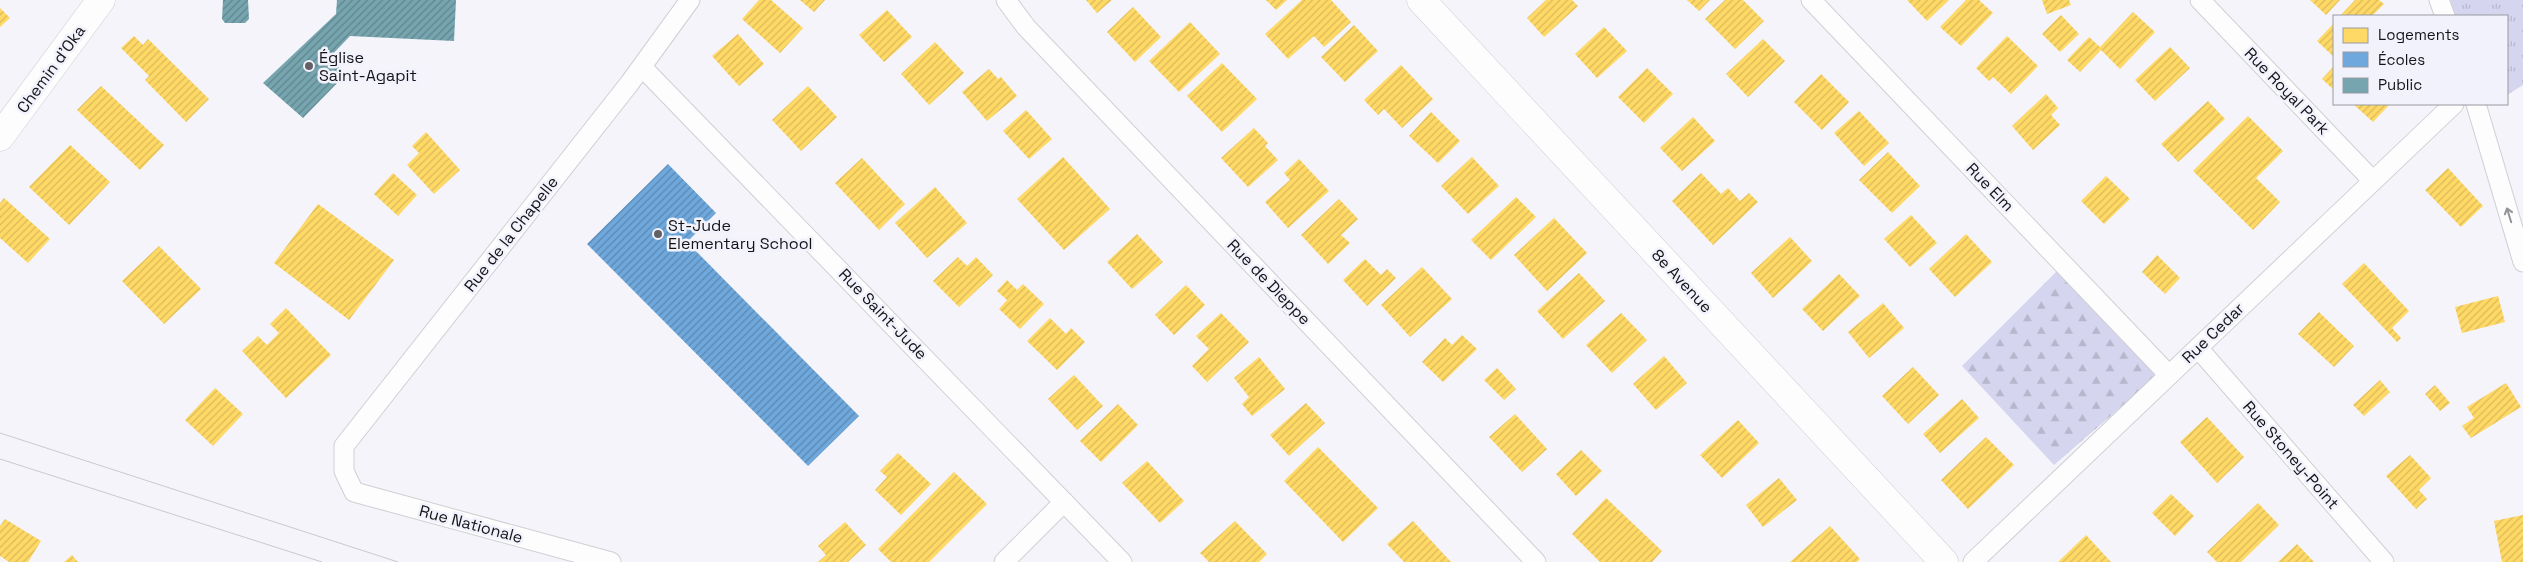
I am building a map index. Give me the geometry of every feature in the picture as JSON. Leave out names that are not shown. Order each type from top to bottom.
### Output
[{"type":"street","name":"Chemin d'Oka","points":[[1,133],[101,0]]},
{"type":"street","name":"Rue de la Chapelle","points":[[344,471],[344,446],[642,67],[690,0]]},
{"type":"street","name":"Rue de Dieppe","points":[[1006,0],[1026,27],[1536,562]]},
{"type":"street","name":"8e Avenue","points":[[1421,0],[1944,562]]},
{"type":"street","name":"Rue Elm","points":[[1811,0],[2169,375]]},
{"type":"street","name":"Rue Royal Park","points":[[2200,0],[2373,181]]},
{"type":"street","points":[[2439,0],[2444,15]]},
{"type":"street","name":"Rue Saint-Jude","points":[[642,67],[1122,562]]},
{"type":"street","name":"Rue Cedar","points":[[1972,562],[2453,105]]},
{"type":"street","points":[[2476,105],[2523,262]]},
{"type":"street","name":"Rue Stoney-Point","points":[[2198,348],[2384,562]]},
{"type":"street","name":"Rue Nationale","points":[[344,471],[354,492],[611,562]]},
{"type":"street","points":[[1004,562],[1064,502]]},
{"type":"green space","points":[[2439,0],[2523,0],[2523,85],[2508,94],[2508,15],[2445,15]]},
{"type":"green space","points":[[2059,269],[2159,374],[2054,465],[1962,366]]},
{"type":"building: Logements","points":[[759,0],[771,0],[803,28],[780,53],[742,19]]},
{"type":"building: Logements","points":[[800,0],[825,0],[814,12]]},
{"type":"building: Logements","points":[[1086,0],[1112,0],[1097,13]]},
{"type":"building: Logements","points":[[1266,0],[1287,0],[1276,10]]},
{"type":"building: Logements","points":[[1302,0],[1331,0],[1351,22],[1324,47],[1314,36],[1288,59],[1265,34]]},
{"type":"building: Logements","points":[[1546,0],[1572,0],[1578,6],[1544,37],[1527,18]]},
{"type":"building: Logements","points":[[1687,0],[1710,0],[1699,11]]},
{"type":"building: Logements","points":[[1725,0],[1743,0],[1764,21],[1735,49],[1705,19]]},
{"type":"building: Logements","points":[[1907,0],[1949,0],[1927,21]]},
{"type":"building: Logements","points":[[1966,0],[1979,0],[1993,13],[1961,46],[1940,27]]},
{"type":"building: Logements","points":[[2042,0],[2069,0],[2071,5],[2047,14]]},
{"type":"building: Logements","points":[[2310,0],[2340,0],[2326,15]]},
{"type":"building: Logements","points":[[2355,0],[2379,0],[2384,4],[2373,15],[2341,15]]},
{"type":"building: Logements","points":[[1133,7],[1161,37],[1135,62],[1107,32]]},
{"type":"building: Logements","points":[[0,8],[10,18],[0,27]]},
{"type":"building: Logements","points":[[887,10],[912,37],[884,62],[859,35]]},
{"type":"building: Logements","points":[[2133,12],[2155,32],[2120,69],[2101,50],[2080,72],[2067,60],[2089,37],[2100,47]]},
{"type":"building: Logements","points":[[2061,15],[2079,34],[2060,52],[2042,34]]},
{"type":"building: Logements","points":[[1190,22],[1220,54],[1179,92],[1149,61]]},
{"type":"building: Logements","points":[[2333,24],[2333,56],[2317,41]]},
{"type":"building: Logements","points":[[1354,25],[1378,51],[1345,82],[1321,57]]},
{"type":"building: Logements","points":[[1604,27],[1627,51],[1597,78],[1575,54]]},
{"type":"building: Logements","points":[[738,34],[764,64],[739,86],[712,56]]},
{"type":"building: Logements","points":[[134,36],[143,45],[148,39],[209,99],[186,122],[145,80],[149,76],[121,48]]},
{"type":"building: Logements","points":[[2007,36],[2038,66],[2011,94],[1993,77],[1989,81],[1976,68]]},
{"type":"building: Logements","points":[[1763,39],[1785,61],[1748,97],[1726,74]]},
{"type":"building: Logements","points":[[935,42],[964,73],[929,105],[901,74]]},
{"type":"building: Logements","points":[[2170,47],[2190,68],[2155,101],[2135,80]]},
{"type":"building: Logements","points":[[1222,63],[1257,99],[1222,132],[1187,96]]},
{"type":"building: Logements","points":[[1401,65],[1433,99],[1402,128],[1384,109],[1378,115],[1364,100]]},
{"type":"building: Logements","points":[[2333,67],[2333,89],[2322,79]]},
{"type":"building: Logements","points":[[1647,68],[1673,94],[1644,123],[1618,97]]},
{"type":"building: Logements","points":[[989,69],[998,79],[1001,77],[1017,96],[987,121],[962,92]]},
{"type":"building: Logements","points":[[1821,74],[1849,102],[1822,130],[1794,102]]},
{"type":"building: Logements","points":[[101,86],[164,145],[140,170],[77,110]]},
{"type":"building: Logements","points":[[808,86],[837,117],[801,151],[772,120]]},
{"type":"building: Logements","points":[[2046,94],[2058,108],[2051,115],[2060,125],[2033,150],[2012,126]]},
{"type":"building: Logements","points":[[2208,101],[2225,119],[2178,162],[2161,144]]},
{"type":"building: Logements","points":[[2354,105],[2389,105],[2373,122]]},
{"type":"building: Logements","points":[[1026,110],[1052,139],[1029,159],[1003,131]]},
{"type":"building: Logements","points":[[1859,111],[1889,143],[1864,166],[1834,133]]},
{"type":"building: Logements","points":[[1431,112],[1460,141],[1438,163],[1409,136]]},
{"type":"building: Logements","points":[[2248,116],[2283,151],[2256,178],[2280,202],[2253,230],[2193,171]]},
{"type":"building: Logements","points":[[1693,117],[1715,141],[1682,171],[1660,148]]},
{"type":"building: Logements","points":[[1254,128],[1268,143],[1265,146],[1278,160],[1248,187],[1221,158]]},
{"type":"building: Logements","points":[[426,132],[460,170],[434,194],[407,165],[419,153],[412,146]]},
{"type":"building: Logements","points":[[70,145],[110,182],[69,225],[29,187]]},
{"type":"building: Logements","points":[[1888,152],[1920,186],[1892,213],[1859,180]]},
{"type":"building: Logements","points":[[1063,157],[1110,209],[1064,250],[1017,199]]},
{"type":"building: Logements","points":[[1472,157],[1499,186],[1468,214],[1441,186]]},
{"type":"building: Logements","points":[[862,158],[905,204],[879,230],[835,183]]},
{"type":"building: Logements","points":[[1299,159],[1329,191],[1288,228],[1265,202],[1290,180],[1284,173]]},
{"type":"building: Logements","points":[[2448,168],[2483,206],[2461,227],[2425,190]]},
{"type":"building: Logements","points":[[393,173],[417,195],[398,216],[374,194]]},
{"type":"building: Logements","points":[[1701,173],[1721,194],[1728,188],[1740,201],[1749,193],[1758,202],[1713,245],[1672,201]]},
{"type":"building: Logements","points":[[2106,176],[2130,199],[2104,224],[2081,201]]},
{"type":"building: Logements","points":[[935,187],[967,223],[927,258],[895,223]]},
{"type":"building: Logements","points":[[1516,197],[1536,217],[1491,260],[1471,240]]},
{"type":"building: Logements","points":[[4,198],[50,239],[28,263],[0,238],[0,203]]},
{"type":"building: Logements","points":[[1339,199],[1358,219],[1341,235],[1350,243],[1328,264],[1301,235]]},
{"type":"building: Logements","points":[[318,204],[394,260],[349,320],[274,263]]},
{"type":"building: Logements","points":[[1911,215],[1937,243],[1910,267],[1884,239]]},
{"type":"building: Logements","points":[[1554,218],[1587,253],[1547,291],[1514,255]]},
{"type":"building: Logements","points":[[1137,234],[1163,262],[1132,289],[1107,262]]},
{"type":"building: Logements","points":[[1966,234],[1992,262],[1955,297],[1929,269]]},
{"type":"building: Logements","points":[[1790,237],[1812,261],[1773,298],[1751,273]]},
{"type":"building: Logements","points":[[159,246],[201,289],[164,324],[122,281]]},
{"type":"building: Logements","points":[[2157,255],[2180,278],[2165,294],[2142,272]]},
{"type":"building: Logements","points":[[958,257],[967,266],[976,257],[993,275],[959,307],[933,281]]},
{"type":"building: Logements","points":[[1365,259],[1381,275],[1387,269],[1396,278],[1367,306],[1343,280]]},
{"type":"building: Logements","points":[[2364,263],[2409,311],[2392,328],[2401,338],[2397,342],[2342,284]]},
{"type":"building: Logements","points":[[1422,267],[1452,299],[1410,337],[1381,305]]},
{"type":"building: Logements","points":[[1579,273],[1605,301],[1563,339],[1537,311]]},
{"type":"building: Logements","points":[[1839,274],[1860,296],[1823,331],[1802,309]]},
{"type":"building: Logements","points":[[1007,280],[1017,290],[1023,284],[1044,304],[1020,329],[999,309],[1007,300],[997,291]]},
{"type":"building: Logements","points":[[1186,285],[1205,305],[1174,335],[1155,315]]},
{"type":"building: Logements","points":[[2498,296],[2505,322],[2462,333],[2455,307]]},
{"type":"building: Logements","points":[[1883,303],[1904,328],[1869,358],[1848,332]]},
{"type":"building: Logements","points":[[286,308],[331,355],[286,398],[242,351],[258,336],[267,345],[279,333],[270,324]]},
{"type":"building: Logements","points":[[2319,312],[2354,346],[2334,367],[2298,334]]},
{"type":"building: Logements","points":[[1221,313],[1249,342],[1207,382],[1192,366],[1209,349],[1196,336]]},
{"type":"building: Logements","points":[[1621,313],[1647,340],[1612,373],[1586,345]]},
{"type":"building: Logements","points":[[1050,318],[1066,334],[1071,328],[1085,342],[1057,370],[1027,341]]},
{"type":"building: Logements","points":[[1462,335],[1477,349],[1443,382],[1422,362],[1445,338],[1452,345]]},
{"type":"building: Logements","points":[[1664,356],[1687,383],[1656,410],[1633,384]]},
{"type":"building: Logements","points":[[1259,357],[1285,389],[1252,416],[1242,404],[1249,397],[1234,378]]},
{"type":"building: Logements","points":[[1913,367],[1939,395],[1908,424],[1882,396]]},
{"type":"building: Logements","points":[[1497,368],[1516,389],[1504,400],[1484,380]]},
{"type":"building: Logements","points":[[1074,375],[1103,406],[1077,430],[1048,399]]},
{"type":"building: Logements","points":[[2380,380],[2390,392],[2364,416],[2353,405]]},
{"type":"building: Logements","points":[[2506,383],[2521,407],[2471,438],[2462,426],[2474,418],[2467,407]]},
{"type":"building: Logements","points":[[2435,385],[2450,403],[2440,411],[2425,394]]},
{"type":"building: Logements","points":[[215,388],[243,414],[213,446],[185,420]]},
{"type":"building: Logements","points":[[1962,399],[1979,418],[1940,453],[1923,434]]},
{"type":"building: Logements","points":[[1306,403],[1325,423],[1289,456],[1270,435]]},
{"type":"building: Logements","points":[[1118,404],[1138,425],[1101,462],[1080,441]]},
{"type":"building: Logements","points":[[1515,414],[1547,449],[1522,472],[1489,437]]},
{"type":"building: Logements","points":[[2207,417],[2244,457],[2217,483],[2180,442]]},
{"type":"building: Logements","points":[[1738,420],[1759,443],[1722,478],[1700,455]]},
{"type":"building: Logements","points":[[1986,437],[2014,465],[1968,509],[1941,480]]},
{"type":"building: Logements","points":[[1318,447],[1378,508],[1343,542],[1284,481]]},
{"type":"building: Logements","points":[[1581,450],[1602,471],[1576,496],[1556,474]]},
{"type":"building: Logements","points":[[898,453],[931,484],[901,515],[875,490],[887,477],[880,471]]},
{"type":"building: Logements","points":[[2410,455],[2431,478],[2419,490],[2427,499],[2416,509],[2386,476]]},
{"type":"building: Logements","points":[[1147,461],[1184,501],[1160,523],[1122,483]]},
{"type":"building: Logements","points":[[954,472],[987,504],[929,562],[891,562],[878,549]]},
{"type":"building: Logements","points":[[1779,478],[1797,500],[1763,527],[1746,505]]},
{"type":"building: Logements","points":[[2171,494],[2194,516],[2175,536],[2152,513]]},
{"type":"building: Logements","points":[[1606,498],[1662,551],[1652,562],[1600,562],[1572,534]]},
{"type":"building: Logements","points":[[2258,503],[2279,525],[2241,562],[2217,562],[2207,552]]},
{"type":"building: Logements","points":[[2523,515],[2523,562],[2502,562],[2494,521]]},
{"type":"building: Logements","points":[[5,519],[41,541],[28,562],[9,562],[0,556],[0,526]]},
{"type":"building: Logements","points":[[1235,521],[1267,554],[1259,562],[1209,562],[1200,553]]},
{"type":"building: Logements","points":[[1413,521],[1451,562],[1404,562],[1387,544]]},
{"type":"building: Logements","points":[[845,522],[866,545],[848,562],[818,562],[826,555],[818,546]]},
{"type":"building: Logements","points":[[1830,526],[1860,559],[1857,562],[1790,562]]},
{"type":"building: Logements","points":[[2086,535],[2111,562],[2058,562]]},
{"type":"building: Logements","points":[[2297,544],[2314,562],[2278,562]]},
{"type":"building: Logements","points":[[72,555],[78,562],[64,562]]},
{"type":"building: Écoles","points":[[668,164],[716,213],[687,242],[859,416],[808,466],[587,244]]},
{"type":"building: Public","points":[[223,0],[248,0],[249,19],[245,23],[225,23],[222,19]]},
{"type":"building: Public","name":"Église Saint-Agapit","points":[[337,0],[456,0],[454,41],[350,36],[329,58],[346,74],[303,118],[263,83],[336,14]]},
{"type":"tram line","points":[[0,433],[398,562]]},
{"type":"tram line","points":[[0,459],[322,562]]},
{"type":"place","name":"Église Saint-Agapit","points":[[309,66]]},
{"type":"place","name":"St-Jude Elementary School","points":[[658,234]]}]
